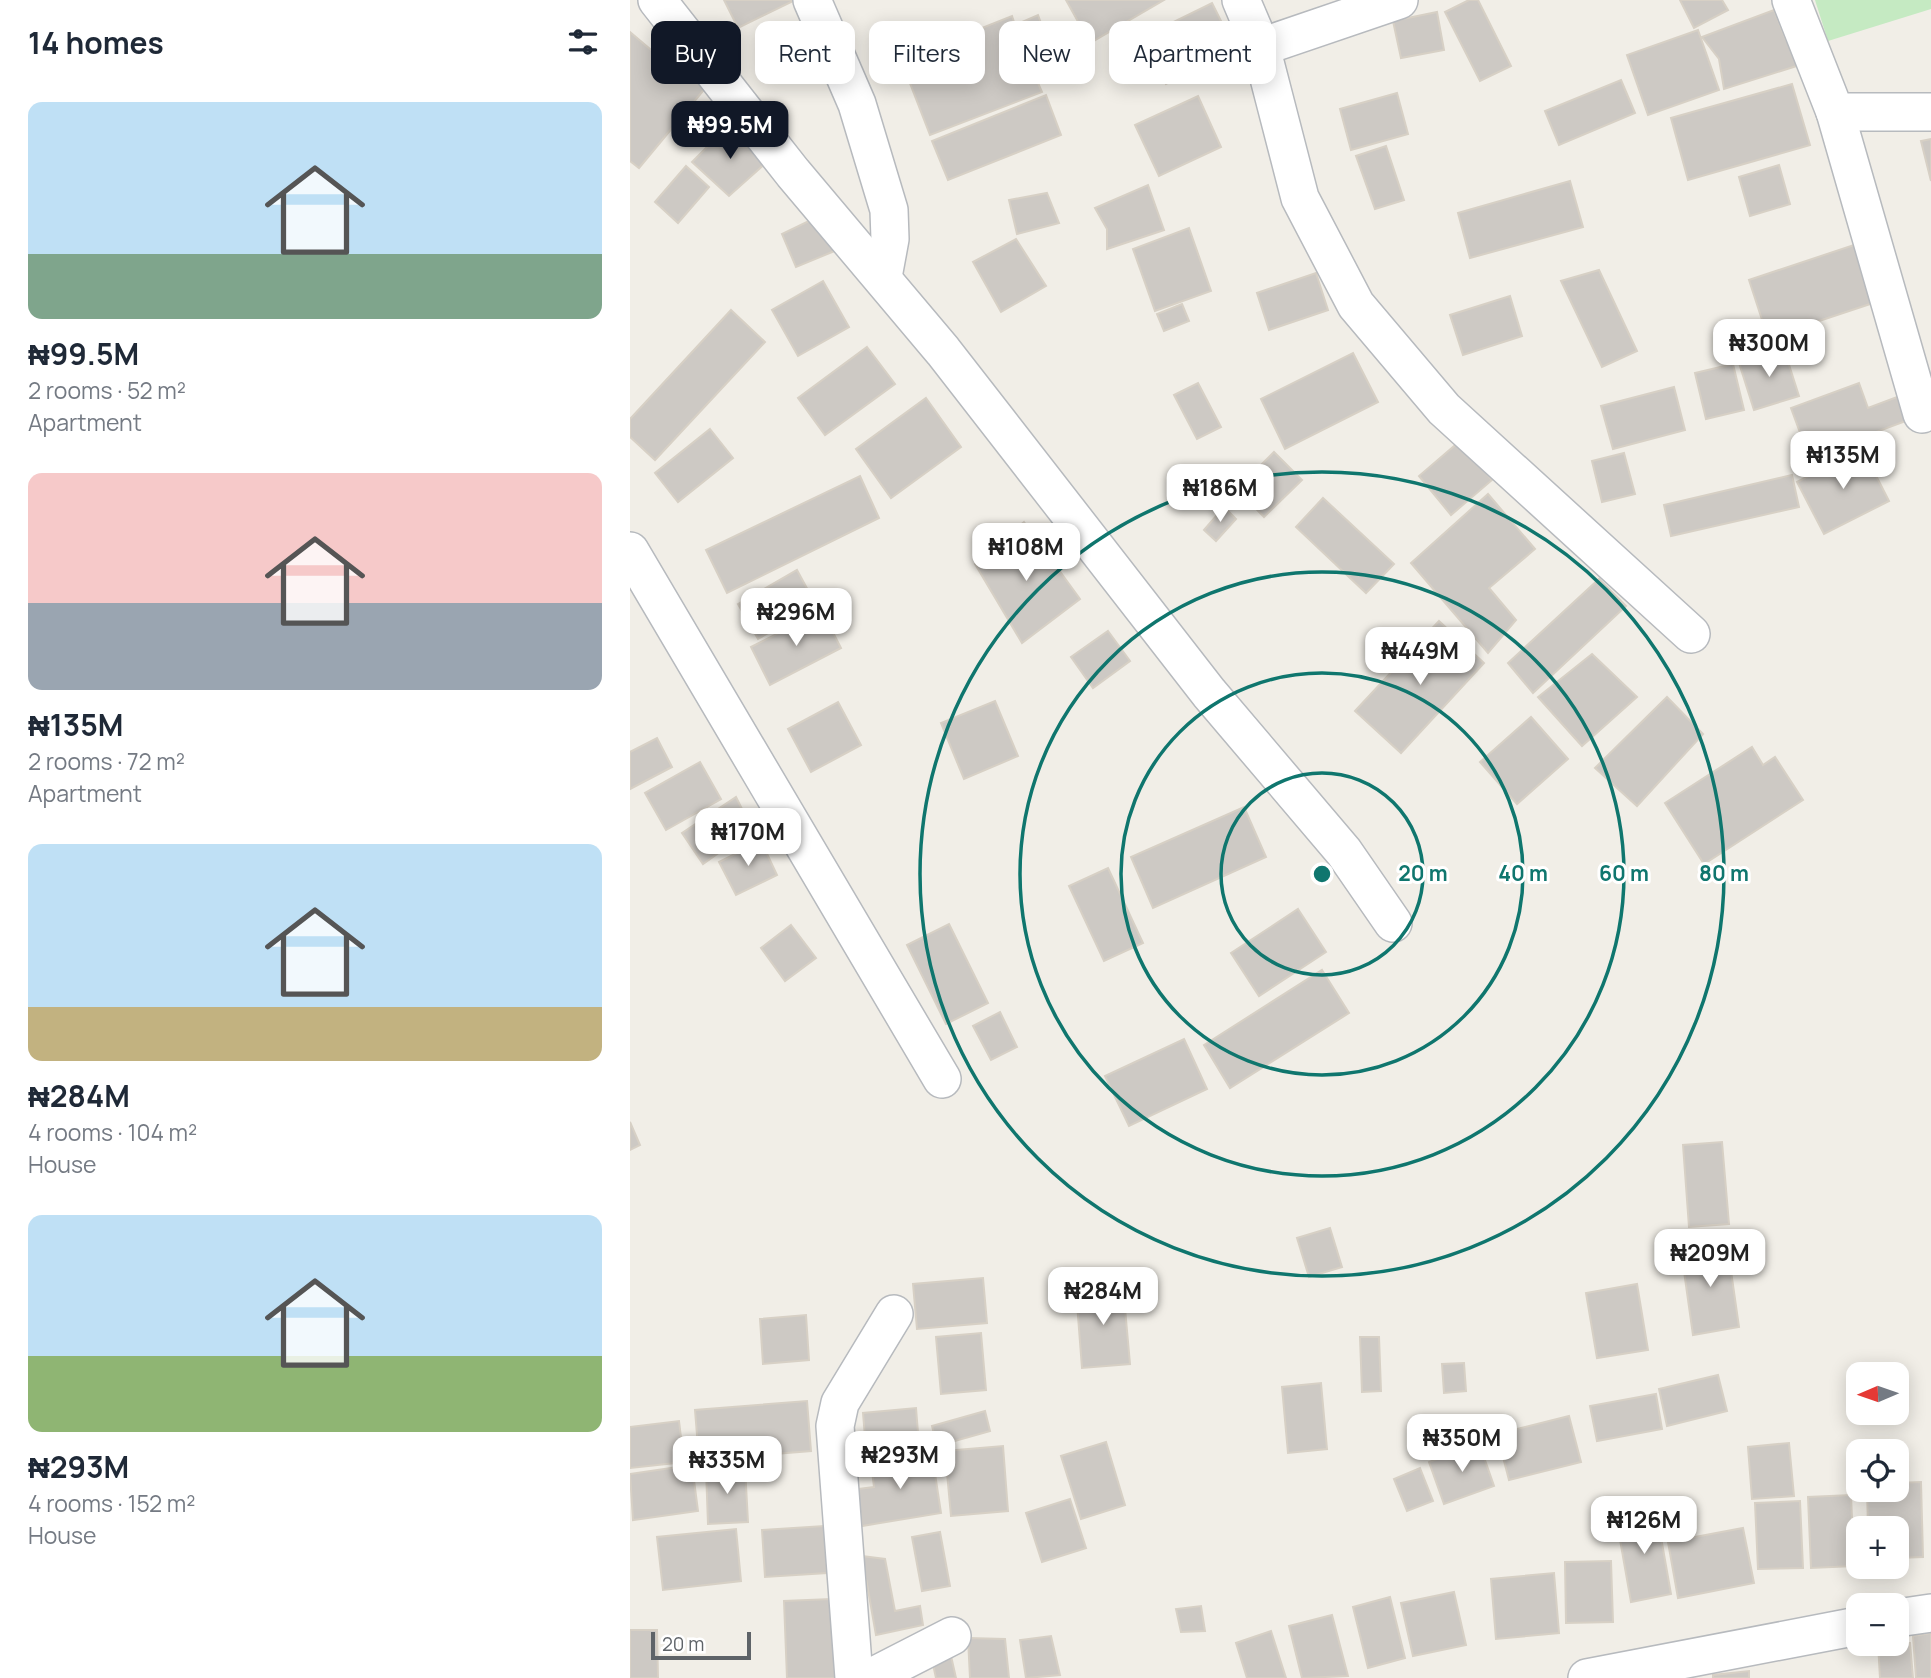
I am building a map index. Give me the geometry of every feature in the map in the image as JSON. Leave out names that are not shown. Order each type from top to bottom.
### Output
[{"type":"street","points":[[657,0],[793,173],[883,277],[1124,579],[1209,693],[1344,852],[1393,923]]},
{"type":"street","points":[[812,0],[857,103],[889,210],[890,239],[883,277]]},
{"type":"street","points":[[1241,0],[1250,21]]},
{"type":"street","points":[[1276,42],[1399,0]]},
{"type":"street","points":[[1791,0],[1835,112],[1923,414]]},
{"type":"street","points":[[1271,84],[1300,198],[1356,305],[1444,409],[1691,634]]},
{"type":"street","points":[[1835,112],[1931,111]]},
{"type":"street","points":[[630,551],[665,605],[942,1079]]},
{"type":"street","points":[[854,1678],[835,1426],[840,1403],[894,1314]]},
{"type":"street","points":[[1909,1616],[1931,1613]]},
{"type":"street","points":[[1587,1678],[1846,1628]]},
{"type":"street","points":[[870,1678],[952,1636]]},
{"type":"green space","points":[[1815,0],[1931,0],[1931,9],[1828,41]]},
{"type":"building","points":[[724,0],[795,0],[741,27],[741,21],[734,21]]},
{"type":"building","points":[[1066,0],[1164,0],[1128,21],[1109,21],[1109,32],[1095,40],[1095,21],[1078,21]]},
{"type":"building","points":[[1469,0],[1478,0],[1511,66],[1480,81],[1445,12]]},
{"type":"building","points":[[1680,0],[1722,0],[1728,10],[1694,28]]},
{"type":"building","points":[[1212,3],[1221,21],[1175,21]]},
{"type":"building","points":[[1774,10],[1786,40],[1797,35],[1806,63],[1724,89],[1719,59],[1702,37]]},
{"type":"building","points":[[1437,12],[1444,50],[1401,58],[1393,21]]},
{"type":"building","points":[[1038,15],[1040,21],[1024,21]]},
{"type":"building","points":[[1012,16],[1014,21],[999,21]]},
{"type":"building","points":[[999,21],[999,84],[1038,84],[1042,92],[930,135],[910,84],[985,84],[985,27]]},
{"type":"building","points":[[1698,30],[1719,90],[1648,115],[1627,55]]},
{"type":"building","points":[[630,32],[651,50],[651,84],[709,84],[639,168],[630,161]]},
{"type":"building","points":[[1621,80],[1635,113],[1559,145],[1545,111]]},
{"type":"building","points":[[1792,84],[1810,145],[1688,180],[1671,118]]},
{"type":"building","points":[[1397,93],[1408,134],[1351,150],[1340,109]]},
{"type":"building","points":[[1046,95],[1061,135],[948,180],[932,141]]},
{"type":"building","points":[[1198,96],[1221,147],[1159,176],[1135,125]]},
{"type":"building","points":[[730,124],[767,162],[729,196],[692,162]]},
{"type":"building","points":[[1931,139],[1931,181],[1921,141]]},
{"type":"building","points":[[1386,146],[1404,200],[1375,209],[1356,156]]},
{"type":"building","points":[[1779,165],[1790,204],[1750,216],[1739,177]]},
{"type":"building","points":[[686,166],[709,187],[678,223],[655,202]]},
{"type":"building","points":[[1570,181],[1583,227],[1470,258],[1458,213]]},
{"type":"building","points":[[1148,185],[1164,230],[1107,249],[1107,229],[1095,208]]},
{"type":"building","points":[[1047,193],[1059,223],[1017,234],[1009,200]]},
{"type":"building","points":[[813,219],[837,250],[796,267],[782,234]]},
{"type":"building","points":[[1189,228],[1211,291],[1155,311],[1133,249]]},
{"type":"building","points":[[1016,239],[1046,286],[1001,312],[973,262]]},
{"type":"building","points":[[1854,245],[1873,303],[1768,338],[1749,280]]},
{"type":"building","points":[[1599,270],[1637,351],[1602,367],[1561,281]]},
{"type":"building","points":[[1316,273],[1328,310],[1269,330],[1257,293]]},
{"type":"building","points":[[823,281],[849,327],[798,356],[772,310]]},
{"type":"building","points":[[1510,296],[1522,336],[1463,355],[1450,315]]},
{"type":"building","points":[[1182,304],[1189,321],[1164,331],[1157,314]]},
{"type":"building","points":[[731,310],[765,342],[655,460],[630,437],[630,419]]},
{"type":"building","points":[[867,347],[895,384],[825,435],[798,398]]},
{"type":"building","points":[[1784,349],[1799,396],[1754,410],[1739,363]]},
{"type":"building","points":[[1353,353],[1378,402],[1285,449],[1261,399]]},
{"type":"building","points":[[1733,364],[1744,410],[1706,419],[1695,373]]},
{"type":"building","points":[[1198,383],[1221,427],[1197,439],[1174,395]]},
{"type":"building","points":[[1859,383],[1868,408],[1897,397],[1906,421],[1809,457],[1791,408]]},
{"type":"building","points":[[1674,387],[1685,430],[1613,449],[1601,406]]},
{"type":"building","points":[[926,398],[961,447],[891,498],[856,449]]},
{"type":"building","points":[[710,429],[733,458],[678,502],[655,473]]},
{"type":"building","points":[[1460,441],[1492,480],[1451,515],[1419,476]]},
{"type":"building","points":[[1862,448],[1889,501],[1824,534],[1797,482]]},
{"type":"building","points":[[1274,452],[1302,480],[1264,517],[1237,489]]},
{"type":"building","points":[[1624,453],[1635,494],[1602,502],[1592,461]]},
{"type":"building","points":[[1792,475],[1799,507],[1671,536],[1664,505]]},
{"type":"building","points":[[860,476],[879,518],[727,593],[706,550]]},
{"type":"building","points":[[1488,494],[1535,549],[1489,588],[1516,620],[1488,653],[1411,563]]},
{"type":"building","points":[[1323,498],[1394,564],[1366,593],[1296,527]]},
{"type":"building","points":[[1224,507],[1236,519],[1216,541],[1204,530]]},
{"type":"building","points":[[1024,522],[1080,599],[1022,643],[975,564]]},
{"type":"building","points":[[797,570],[816,605],[758,639],[738,604]]},
{"type":"building","points":[[1599,579],[1626,606],[1533,693],[1508,663]]},
{"type":"building","points":[[822,611],[841,648],[770,685],[751,647]]},
{"type":"building","points":[[1439,621],[1484,663],[1401,753],[1355,711]]},
{"type":"building","points":[[1108,631],[1130,661],[1093,688],[1071,657]]},
{"type":"building","points":[[1592,654],[1637,697],[1582,746],[1538,697]]},
{"type":"building","points":[[1667,697],[1703,734],[1637,806],[1595,768]]},
{"type":"building","points":[[995,701],[1018,756],[964,779],[941,723]]},
{"type":"building","points":[[838,702],[861,745],[811,772],[788,729]]},
{"type":"building","points":[[1531,717],[1568,759],[1517,804],[1480,762]]},
{"type":"building","points":[[657,738],[672,767],[630,789],[630,752]]},
{"type":"building","points":[[1752,747],[1763,765],[1775,757],[1803,800],[1704,864],[1665,803]]},
{"type":"building","points":[[700,762],[721,799],[666,830],[645,793]]},
{"type":"building","points":[[736,797],[752,829],[703,864],[682,833]]},
{"type":"building","points":[[1244,807],[1266,857],[1153,908],[1131,857]]},
{"type":"building","points":[[761,841],[777,875],[736,895],[719,862]]},
{"type":"building","points":[[1108,868],[1143,943],[1104,961],[1069,886]]},
{"type":"building","points":[[1298,909],[1326,952],[1259,996],[1231,953]]},
{"type":"building","points":[[949,924],[988,1003],[946,1024],[907,945]]},
{"type":"building","points":[[791,925],[816,958],[785,981],[761,948]]},
{"type":"building","points":[[1322,970],[1349,1013],[1230,1088],[1204,1045]]},
{"type":"building","points":[[1000,1012],[1017,1047],[991,1060],[973,1026]]},
{"type":"building","points":[[1184,1039],[1207,1089],[1129,1126],[1105,1076]]},
{"type":"building","points":[[630,1122],[640,1145],[630,1150]]},
{"type":"building","points":[[1722,1142],[1729,1224],[1689,1227],[1683,1145]]},
{"type":"building","points":[[1330,1228],[1342,1267],[1309,1277],[1297,1238]]},
{"type":"building","points":[[1727,1243],[1739,1327],[1693,1335],[1681,1250]]},
{"type":"building","points":[[983,1278],[987,1323],[917,1329],[913,1284]]},
{"type":"building","points":[[1637,1284],[1648,1350],[1597,1358],[1586,1293]]},
{"type":"building","points":[[1123,1286],[1130,1364],[1082,1368],[1076,1290]]},
{"type":"building","points":[[806,1315],[809,1360],[763,1364],[760,1319]]},
{"type":"building","points":[[981,1333],[986,1390],[941,1394],[936,1337]]},
{"type":"building","points":[[1360,1337],[1379,1337],[1381,1391],[1362,1392]]},
{"type":"building","points":[[1464,1363],[1466,1391],[1444,1393],[1442,1364]]},
{"type":"building","points":[[1718,1375],[1727,1411],[1667,1426],[1659,1389]]},
{"type":"building","points":[[1321,1383],[1327,1449],[1288,1453],[1282,1387]]},
{"type":"building","points":[[1656,1394],[1662,1429],[1597,1441],[1590,1406]]},
{"type":"building","points":[[807,1401],[811,1451],[699,1460],[695,1410]]},
{"type":"building","points":[[916,1408],[919,1445],[866,1449],[863,1413]]},
{"type":"building","points":[[985,1411],[990,1431],[937,1446],[932,1426]]},
{"type":"building","points":[[1569,1416],[1581,1462],[1509,1480],[1497,1434]]},
{"type":"building","points":[[679,1421],[684,1462],[630,1468],[630,1427]]},
{"type":"building","points":[[1106,1442],[1125,1505],[1081,1519],[1061,1456]]},
{"type":"building","points":[[1479,1443],[1494,1486],[1444,1504],[1429,1462]]},
{"type":"building","points":[[1789,1443],[1794,1496],[1752,1499],[1748,1447]]},
{"type":"building","points":[[1003,1446],[1008,1511],[951,1516],[945,1451]]},
{"type":"building","points":[[932,1454],[941,1513],[862,1526],[857,1489],[874,1487],[871,1463]]},
{"type":"building","points":[[692,1465],[698,1511],[633,1520],[630,1474]]},
{"type":"building","points":[[745,1467],[748,1522],[708,1524],[706,1469]]},
{"type":"building","points":[[1420,1468],[1433,1501],[1407,1511],[1394,1479]]},
{"type":"building","points":[[1909,1482],[1921,1482],[1923,1557],[1909,1558],[1909,1516],[1868,1516],[1867,1502],[1909,1502]]},
{"type":"building","points":[[1846,1495],[1846,1502],[1851,1502],[1852,1516],[1846,1516],[1846,1566],[1811,1568],[1808,1497]]},
{"type":"building","points":[[1070,1499],[1086,1548],[1042,1562],[1026,1513]]},
{"type":"building","points":[[1800,1501],[1803,1568],[1758,1569],[1755,1503]]},
{"type":"building","points":[[1656,1509],[1671,1594],[1631,1602],[1616,1517]]},
{"type":"building","points":[[824,1526],[827,1573],[765,1577],[762,1530]]},
{"type":"building","points":[[1743,1528],[1754,1583],[1678,1598],[1668,1542]]},
{"type":"building","points":[[736,1529],[741,1581],[663,1590],[657,1537]]},
{"type":"building","points":[[940,1532],[950,1586],[922,1591],[912,1537]]},
{"type":"building","points":[[862,1556],[885,1559],[895,1611],[920,1606],[923,1625],[876,1635]]},
{"type":"building","points":[[1611,1561],[1613,1622],[1566,1623],[1565,1562]]},
{"type":"building","points":[[1554,1573],[1559,1633],[1496,1639],[1491,1579]]},
{"type":"building","points":[[1454,1592],[1466,1645],[1413,1656],[1401,1603]]},
{"type":"building","points":[[1390,1597],[1405,1658],[1368,1668],[1353,1607]]},
{"type":"building","points":[[831,1599],[835,1678],[787,1678],[784,1601]]},
{"type":"building","points":[[1201,1606],[1205,1631],[1181,1632],[1176,1609]]},
{"type":"building","points":[[1332,1615],[1348,1676],[1302,1678],[1289,1626]]},
{"type":"building","points":[[630,1630],[657,1630],[658,1678],[630,1678]]},
{"type":"building","points":[[1271,1631],[1286,1678],[1247,1678],[1236,1643]]},
{"type":"building","points":[[1931,1633],[1931,1678],[1916,1678],[1913,1636]]},
{"type":"building","points":[[1051,1636],[1060,1675],[1026,1678],[1020,1640]]},
{"type":"building","points":[[968,1638],[1005,1639],[1009,1678],[970,1678]]},
{"type":"building","points":[[1910,1643],[1913,1678],[1880,1678],[1879,1656],[1909,1656]]},
{"type":"building","points":[[951,1656],[956,1678],[936,1678],[932,1660]]},
{"type":"building","points":[[1749,1671],[1749,1678],[1713,1678],[1713,1675]]}]
